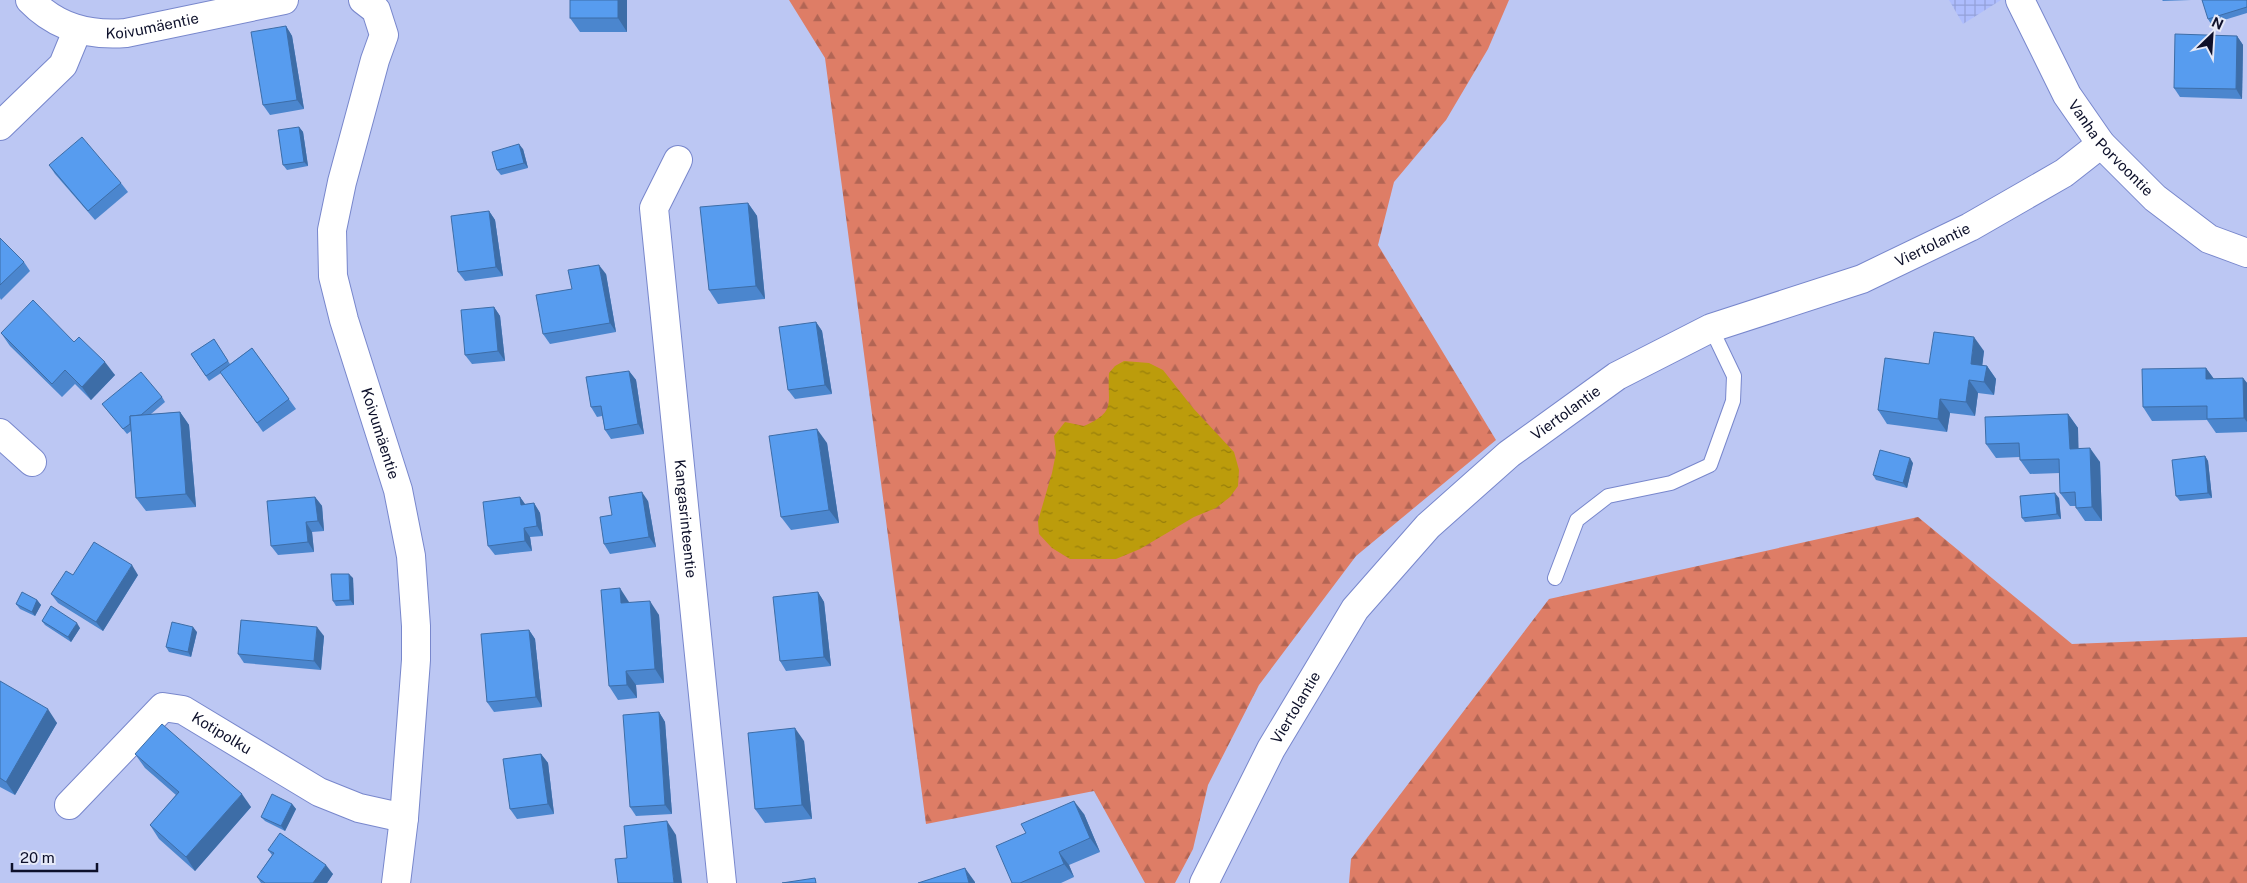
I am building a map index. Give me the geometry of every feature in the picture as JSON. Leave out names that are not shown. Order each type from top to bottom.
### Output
[{"type":"street","name":"Koivumäentie","points":[[30,0],[45,14],[77,31],[109,34],[126,33],[284,0]]},
{"type":"street","name":"Koivumäentie","points":[[363,0],[376,10],[384,35],[375,60],[342,182],[332,230],[333,276],[344,320],[398,490],[411,556],[416,626],[416,660],[404,818],[396,883]]},
{"type":"street","name":"Vanha Porvoontie","points":[[2020,0],[2067,96],[2101,144],[2155,198],[2209,239],[2247,253]]},
{"type":"street","points":[[0,126],[63,65],[77,31]]},
{"type":"street","name":"Viertolantie","points":[[1204,883],[1271,749],[1355,609],[1428,526],[1509,454],[1617,376],[1711,328],[1862,279],[1970,227],[2064,173],[2101,144]]},
{"type":"street","name":"Kangasrinteentie","points":[[678,160],[654,208],[722,883]]},
{"type":"street","points":[[0,433],[32,462]]},
{"type":"street","name":"Kotipolku","points":[[69,805],[164,707],[183,710],[319,792],[359,808],[404,818]]},
{"type":"lane","points":[[1555,578],[1577,520],[1608,496],[1671,483],[1710,465],[1733,401],[1734,376],[1711,328]]},
{"type":"shaded area","points":[[1949,0],[2001,0],[1963,24]]},
{"type":"green space","points":[[789,0],[1509,0],[1488,49],[1446,120],[1394,182],[1378,245],[1496,440],[1356,556],[1259,685],[1208,785],[1193,849],[1175,883],[1145,883],[1094,791],[926,824],[825,58]]},
{"type":"green space","points":[[1918,517],[2072,644],[2247,637],[2247,883],[1349,883],[1351,859],[1549,599]]},
{"type":"water","points":[[1124,361],[1149,363],[1163,370],[1193,408],[1234,452],[1239,470],[1238,486],[1230,497],[1216,508],[1194,517],[1140,549],[1116,559],[1070,559],[1052,548],[1039,534],[1038,521],[1056,453],[1054,436],[1065,422],[1084,426],[1102,416],[1108,406],[1109,373],[1115,366]]},
{"type":"building","points":[[570,0],[618,0],[618,18],[570,18]]},
{"type":"building","points":[[2202,0],[2247,0],[2247,7],[2208,19]]},
{"type":"building","points":[[286,26],[297,100],[263,105],[251,32]]},
{"type":"building","points":[[2175,34],[2237,36],[2236,89],[2174,88]]},
{"type":"building","points":[[299,127],[304,162],[283,165],[278,130]]},
{"type":"building","points":[[82,137],[121,183],[88,211],[49,165]]},
{"type":"building","points":[[519,144],[524,163],[497,170],[492,152]]},
{"type":"building","points":[[748,203],[756,286],[709,290],[700,207]]},
{"type":"building","points":[[489,211],[496,267],[458,272],[451,216]]},
{"type":"building","points":[[0,238],[24,262],[0,285]]},
{"type":"building","points":[[599,265],[610,323],[543,334],[536,295],[572,289],[568,270]]},
{"type":"building","points":[[33,300],[74,342],[79,337],[105,362],[82,387],[65,370],[52,384],[1,333]]},
{"type":"building","points":[[494,307],[498,351],[465,355],[461,310]]},
{"type":"building","points":[[816,322],[825,385],[788,390],[779,327]]},
{"type":"building","points":[[1934,332],[1974,337],[1971,364],[1987,366],[1984,382],[1969,380],[1966,402],[1940,399],[1938,419],[1878,410],[1885,358],[1929,364]]},
{"type":"building","points":[[214,339],[228,361],[206,376],[191,354]]},
{"type":"building","points":[[252,348],[289,399],[257,423],[220,372]]},
{"type":"building","points":[[2206,368],[2206,379],[2243,378],[2244,418],[2207,419],[2207,406],[2143,407],[2142,369]]},
{"type":"building","points":[[629,371],[638,424],[605,430],[601,406],[591,407],[586,377]]},
{"type":"building","points":[[141,372],[162,397],[141,415],[130,416],[130,424],[123,429],[102,404]]},
{"type":"building","points":[[180,412],[186,494],[136,498],[130,416]]},
{"type":"building","points":[[2068,414],[2070,449],[2090,448],[2092,507],[2076,508],[2075,492],[2060,493],[2059,459],[2020,460],[2019,443],[1986,444],[1985,417]]},
{"type":"building","points":[[817,429],[829,510],[781,517],[769,436]]},
{"type":"building","points":[[1880,450],[1910,458],[1903,483],[1873,475]]},
{"type":"building","points":[[2205,456],[2208,493],[2176,496],[2172,460]]},
{"type":"building","points":[[642,492],[649,537],[604,544],[600,517],[612,515],[609,497]]},
{"type":"building","points":[[2055,493],[2057,514],[2022,518],[2020,496]]},
{"type":"building","points":[[315,497],[318,521],[306,522],[308,542],[271,546],[267,501]]},
{"type":"building","points":[[520,497],[521,505],[534,503],[537,526],[524,528],[525,541],[488,546],[483,502]]},
{"type":"building","points":[[94,542],[132,565],[96,622],[51,594],[66,571],[73,575]]},
{"type":"building","points":[[331,574],[349,574],[350,600],[333,601]]},
{"type":"building","points":[[620,588],[621,603],[650,601],[655,669],[626,671],[627,685],[609,686],[601,590]]},
{"type":"building","points":[[22,592],[37,600],[32,612],[16,604]]},
{"type":"building","points":[[818,592],[824,657],[780,661],[773,597]]},
{"type":"building","points":[[51,606],[77,623],[68,637],[42,621]]},
{"type":"building","points":[[241,620],[317,627],[314,661],[238,654]]},
{"type":"building","points":[[172,622],[193,627],[188,652],[166,647]]},
{"type":"building","points":[[529,630],[536,697],[487,702],[481,634]]},
{"type":"building","points":[[0,681],[48,709],[6,782],[0,778]]},
{"type":"building","points":[[659,712],[665,805],[630,807],[623,715]]},
{"type":"building","points":[[162,724],[242,794],[186,857],[150,825],[179,792],[135,754]]},
{"type":"building","points":[[795,728],[802,805],[755,809],[748,733]]},
{"type":"building","points":[[541,754],[548,804],[510,809],[503,759]]},
{"type":"building","points":[[272,794],[292,804],[281,826],[261,817]]},
{"type":"building","points":[[1074,801],[1090,838],[1059,852],[1064,864],[1020,883],[1012,883],[996,846],[1026,833],[1021,824]]},
{"type":"building","points":[[667,821],[674,883],[618,883],[615,859],[627,858],[624,826]]},
{"type":"building","points":[[280,833],[326,865],[313,883],[265,883],[257,877],[274,853],[268,850]]},
{"type":"building","points":[[965,868],[969,883],[918,883]]},
{"type":"building","points":[[815,878],[816,883],[782,883]]}]
